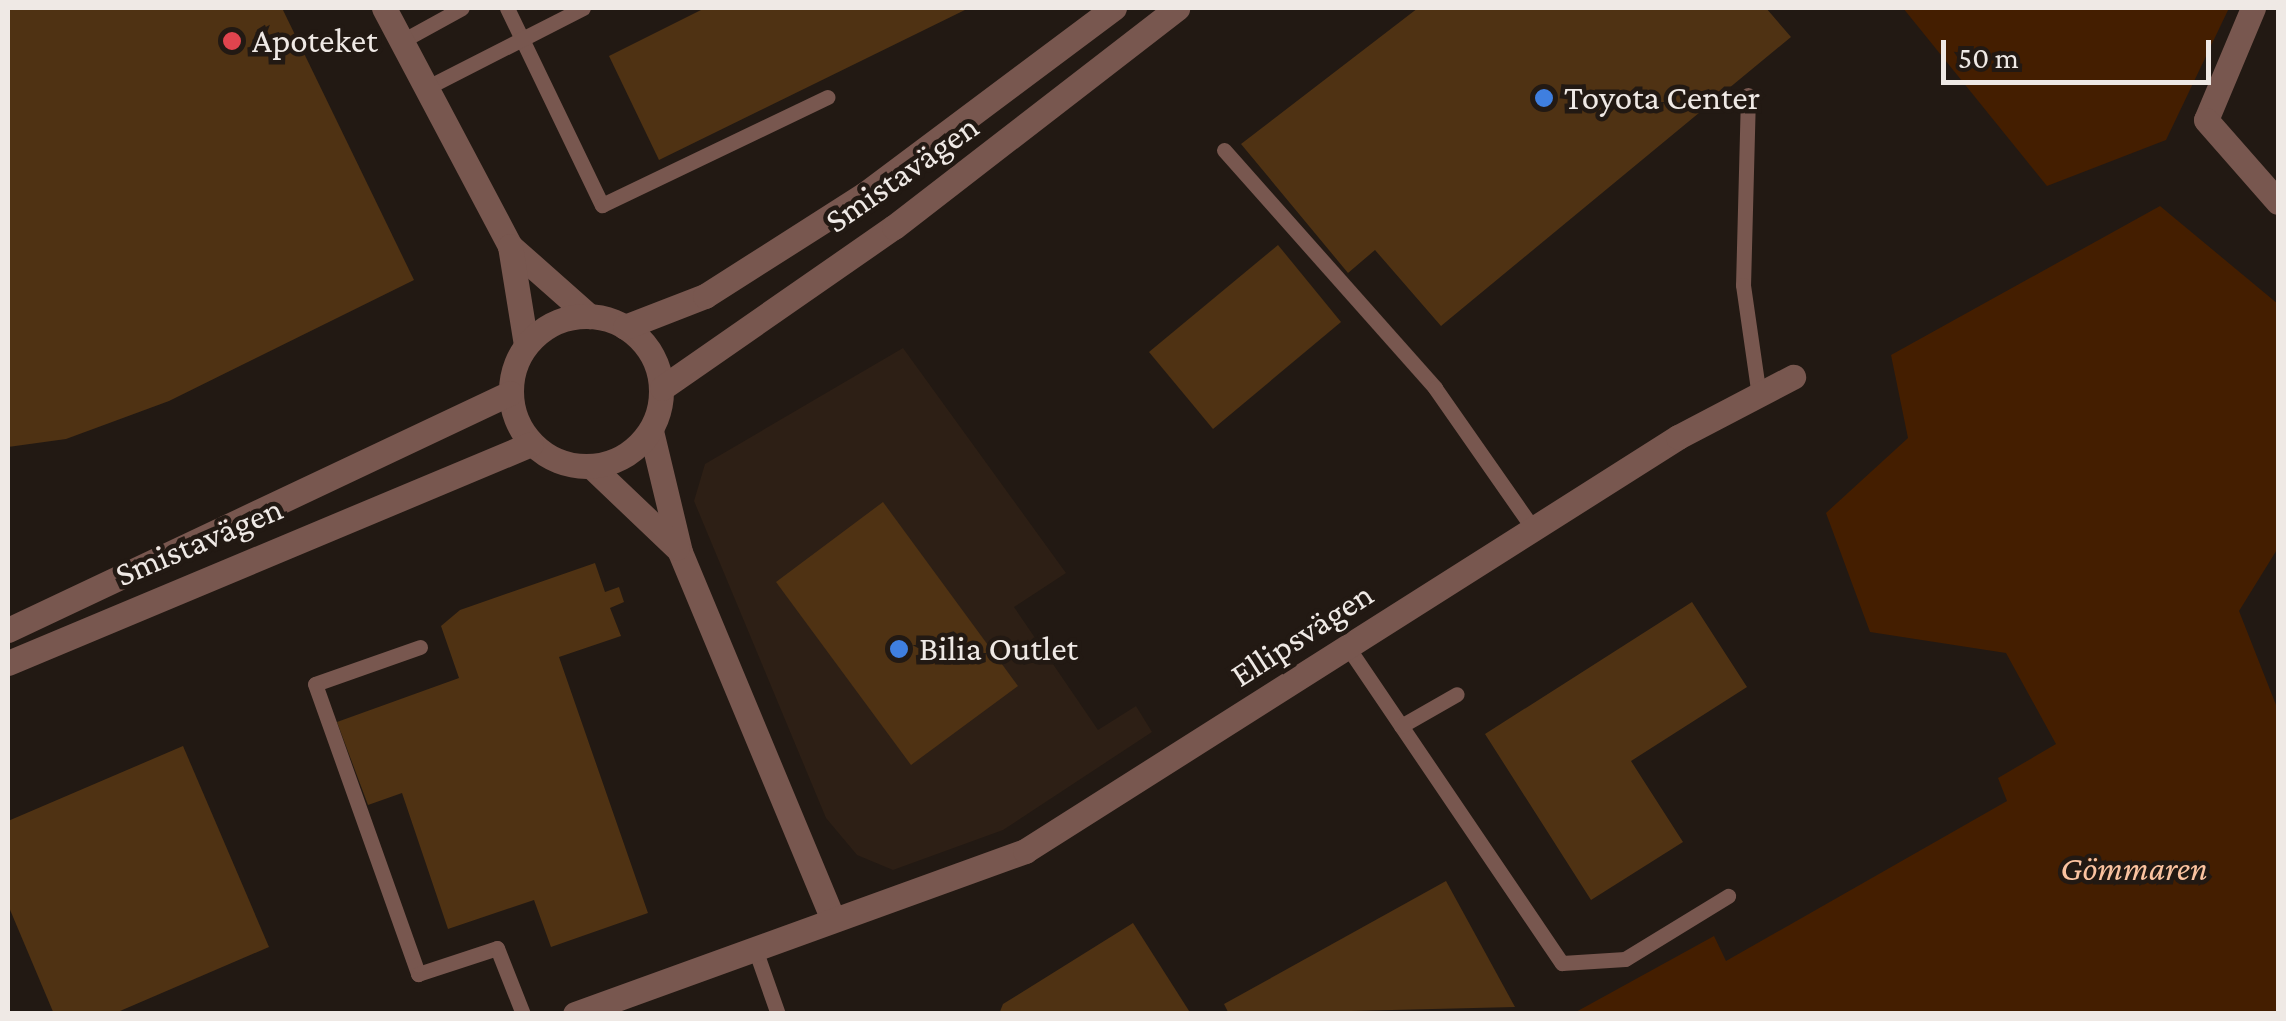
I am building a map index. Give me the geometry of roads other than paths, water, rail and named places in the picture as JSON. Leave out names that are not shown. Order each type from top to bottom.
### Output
[{"type":"street","points":[[384,8],[510,246],[526,345],[510,392],[532,444],[562,463],[592,467],[623,458],[650,431],[662,388],[646,346],[625,327],[588,316],[510,246]]},
{"type":"street","name":"Smistavägen","points":[[625,327],[705,296],[864,194],[1114,8]]},
{"type":"street","name":"Smistavägen","points":[[662,388],[894,227],[1177,8]]},
{"type":"street","points":[[2253,8],[2206,120],[2278,202]]},
{"type":"street","points":[[526,345],[551,324],[588,316]]},
{"type":"street","name":"Ellipsvägen","points":[[576,1014],[832,917],[1025,851],[1758,389],[1793,377]]},
{"type":"street","name":"Smistavägen","points":[[8,630],[510,392]]},
{"type":"street","points":[[650,431],[680,552],[832,917]]},
{"type":"street","name":"Smistavägen","points":[[8,663],[532,444]]},
{"type":"street","points":[[592,467],[680,552]]},
{"type":"lane","points":[[402,41],[462,8]]},
{"type":"lane","points":[[507,8],[602,206],[827,98]]},
{"type":"lane","points":[[426,88],[582,8]]},
{"type":"lane","points":[[1748,95],[1743,285],[1758,389]]},
{"type":"lane","points":[[1224,150],[1435,388],[1534,530]]},
{"type":"lane","points":[[1347,646],[1562,962],[1625,959],[1728,896]]},
{"type":"lane","points":[[420,648],[315,684],[418,974],[497,948],[522,1014]]},
{"type":"lane","points":[[1400,726],[1456,694]]},
{"type":"lane","points":[[754,946],[778,1014]]},
{"type":"place","name":"Apoteket","points":[[232,41]]},
{"type":"place","name":"Toyota Center","points":[[1544,98]]},
{"type":"place","name":"Bilia Outlet","points":[[899,649]]},
{"type":"park label","name":"Gömmaren","points":[[2134,869]]}]
